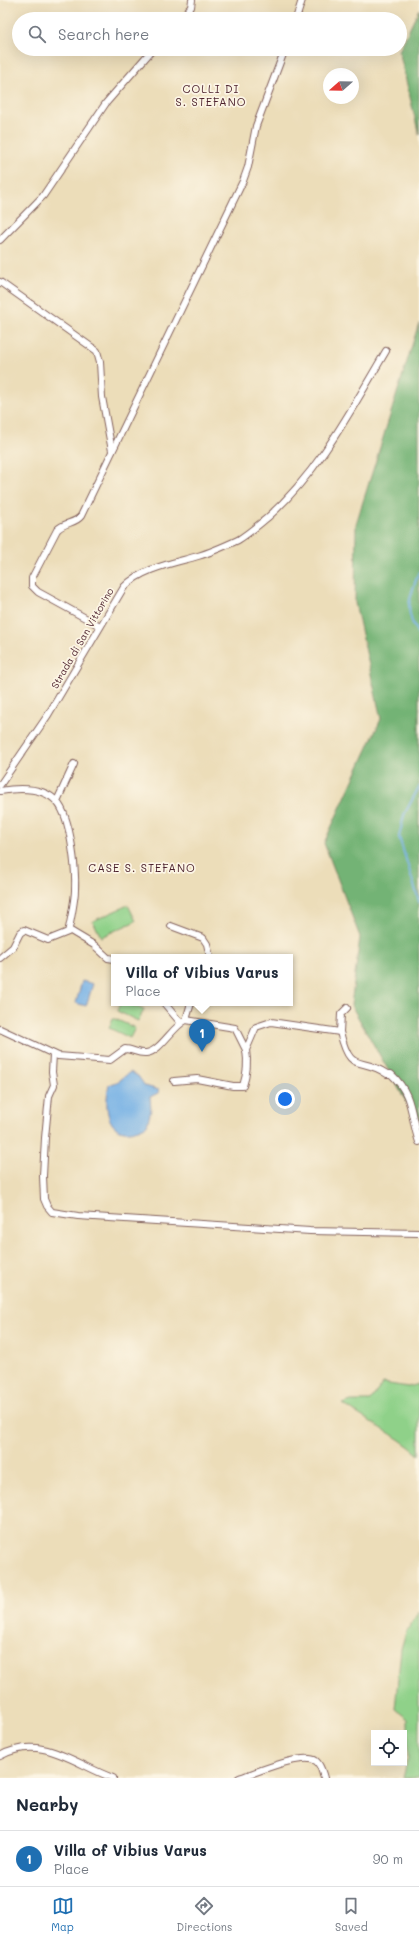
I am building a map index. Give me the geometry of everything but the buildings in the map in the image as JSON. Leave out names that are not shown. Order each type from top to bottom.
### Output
[{"type":"street","points":[[186,12],[191,7],[192,0]]},
{"type":"street","points":[[298,12],[302,0]]},
{"type":"street","points":[[0,240],[41,199],[74,154],[106,103],[147,56]]},
{"type":"street","points":[[100,626],[38,592],[34,588],[31,580],[57,530],[64,524],[76,521],[81,516],[245,176],[256,126],[283,56]]},
{"type":"street","points":[[0,282],[96,351],[100,362],[102,397],[112,451]]},
{"type":"street","name":"Strada di San Vittorino","points":[[0,785],[48,715],[120,592],[131,580],[150,571],[203,554],[235,541],[254,529],[282,504],[334,439],[386,351]]},
{"type":"street","points":[[57,801],[74,764]]},
{"type":"street","points":[[0,791],[16,789],[36,791],[46,793],[57,801],[64,812],[69,830],[75,882],[75,896],[69,930],[65,934],[48,940],[24,930],[20,933],[13,947],[0,958]]},
{"type":"street","points":[[171,926],[203,938],[209,954]]},
{"type":"street","points":[[69,930],[94,945],[108,958],[111,958]]},
{"type":"street","points":[[167,1006],[183,1021],[235,1028],[246,1050],[246,1077],[243,1086],[233,1086],[197,1079],[174,1081]]},
{"type":"street","points":[[0,1021],[1,1029],[53,1054],[108,1060],[114,1059],[125,1049],[149,1053],[183,1021],[190,1006]]},
{"type":"street","points":[[347,1008],[343,1010],[340,1019],[340,1032],[346,1052],[351,1060],[363,1065],[378,1068],[387,1074],[391,1074],[401,1083],[412,1108],[419,1142]]},
{"type":"street","points":[[246,1050],[256,1027],[271,1022],[340,1032]]},
{"type":"street","points":[[53,1054],[52,1072],[54,1085],[49,1096],[46,1117],[43,1182],[46,1205],[54,1213],[78,1216],[310,1231],[419,1233]]},
{"type":"street","points":[[0,1756],[21,1748],[41,1747],[113,1778]]},
{"type":"street","points":[[240,1778],[303,1758],[317,1762],[324,1778]]},
{"type":"green space","points":[[419,9],[419,135],[400,56],[407,56],[407,34]]},
{"type":"green space","points":[[419,323],[419,1124],[351,1005],[360,937],[324,843],[381,719],[355,603],[356,524]]},
{"type":"green space","points":[[128,905],[136,921],[101,937],[93,921]]},
{"type":"green space","points":[[119,1006],[135,1006],[144,1010],[138,1021],[117,1011]]},
{"type":"green space","points":[[113,1018],[135,1028],[130,1038],[109,1028]]},
{"type":"green space","points":[[383,1383],[408,1387],[419,1384],[419,1455],[391,1434],[343,1404],[351,1401],[370,1401]]},
{"type":"green space","points":[[419,1611],[419,1778],[403,1778],[408,1758],[408,1719],[395,1709],[401,1649],[406,1632]]},
{"type":"water","points":[[82,981],[93,984],[86,1006],[76,1003]]},
{"type":"water","points":[[130,1072],[138,1076],[145,1086],[159,1090],[158,1093],[150,1097],[151,1110],[147,1125],[135,1130],[125,1131],[118,1129],[112,1124],[107,1107],[107,1096],[109,1085],[119,1081]]},
{"type":"waterway","points":[[419,572],[409,604],[411,618],[419,636]]},
{"type":"waterway","points":[[419,787],[404,815],[399,837],[419,901]]},
{"type":"place","name":"Villa of Vibius Varus","points":[[202,1052]]},
{"type":"district","name":"COLLI DI S. STEFANO","points":[[211,94]]},
{"type":"district","name":"CASE S. STEFANO","points":[[142,867]]}]
